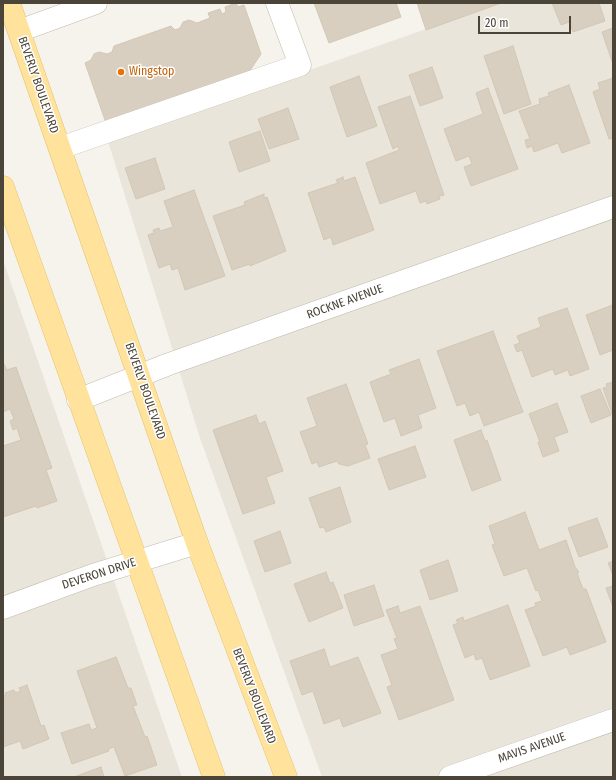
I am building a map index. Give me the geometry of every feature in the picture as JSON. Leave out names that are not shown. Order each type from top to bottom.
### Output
[{"type":"main road","name":"BEVERLY BOULEVARD","points":[[9,3],[140,376],[196,542],[286,777]]},
{"type":"main road","points":[[3,187],[214,777]]},
{"type":"street","points":[[19,31],[96,3]]},
{"type":"street","points":[[60,148],[300,65],[277,3]]},
{"type":"street","name":"ROCKNE AVENUE","points":[[78,400],[169,364],[613,207]]},
{"type":"street","name":"DEVERON DRIVE","points":[[3,608],[93,575],[196,542]]},
{"type":"street","name":"MAVIS AVENUE","points":[[450,777],[613,720]]},
{"type":"shaded area","points":[[500,3],[613,3],[613,777],[322,777],[200,438],[108,141]]},
{"type":"shaded area","points":[[3,260],[182,777],[3,777]]},
{"type":"building","points":[[236,3],[238,7],[244,5],[261,54],[249,72],[106,123],[85,63],[91,60],[94,54],[99,52],[107,54],[112,52],[114,46],[171,26],[175,30],[180,28],[183,22],[189,20],[197,23],[210,18],[208,13],[220,9],[222,14],[226,12],[225,7]]},
{"type":"building","points":[[314,3],[396,3],[401,17],[329,43]]},
{"type":"building","points":[[417,3],[501,3],[426,30]]},
{"type":"building","points":[[552,3],[599,3],[605,21],[573,32],[569,22],[561,25]]},
{"type":"building","points":[[613,28],[613,64],[602,32]]},
{"type":"building","points":[[513,46],[531,104],[504,114],[484,56]]},
{"type":"building","points":[[432,67],[443,98],[420,106],[409,75]]},
{"type":"building","points":[[359,76],[377,126],[347,137],[330,87]]},
{"type":"building","points":[[613,78],[613,138],[609,139],[593,92],[600,89],[598,83]]},
{"type":"building","points":[[569,85],[590,143],[562,153],[558,143],[534,152],[532,146],[527,148],[525,140],[530,139],[519,111],[540,104],[539,99],[549,96],[548,93]]},
{"type":"building","points":[[488,88],[518,169],[471,186],[464,167],[472,164],[469,156],[456,161],[444,129],[483,114],[476,93]]},
{"type":"building","points":[[410,96],[444,195],[439,196],[440,199],[427,204],[426,201],[420,203],[416,191],[380,204],[366,163],[399,150],[398,146],[393,149],[378,107]]},
{"type":"building","points":[[288,108],[299,139],[269,149],[258,119]]},
{"type":"building","points":[[260,131],[270,161],[239,172],[229,142]]},
{"type":"building","points":[[155,158],[165,189],[136,199],[125,168]]},
{"type":"building","points":[[343,177],[344,181],[355,177],[374,230],[333,245],[331,237],[324,240],[308,193],[338,183],[336,180]]},
{"type":"building","points":[[194,190],[225,276],[185,290],[178,268],[172,270],[170,264],[159,268],[148,235],[154,233],[153,230],[159,228],[160,231],[173,227],[164,201]]},
{"type":"building","points":[[264,194],[264,198],[267,197],[286,251],[250,266],[250,264],[232,270],[213,216],[245,205],[244,202]]},
{"type":"building","points":[[613,305],[613,350],[600,355],[586,315]]},
{"type":"building","points":[[567,308],[589,369],[570,376],[568,370],[555,375],[553,369],[532,377],[522,350],[517,352],[514,345],[520,343],[517,336],[541,327],[538,318]]},
{"type":"building","points":[[493,331],[523,412],[484,426],[479,412],[470,416],[465,403],[457,406],[437,351]]},
{"type":"building","points":[[419,359],[436,408],[418,415],[422,428],[401,436],[395,418],[384,422],[370,382],[391,374],[389,370]]},
{"type":"building","points":[[3,362],[7,370],[16,367],[52,468],[46,470],[57,501],[3,517],[3,446],[21,440],[17,428],[13,430],[10,421],[14,419],[10,409],[3,412]]},
{"type":"building","points":[[613,382],[613,416],[603,388],[607,387],[606,384]]},
{"type":"building","points":[[346,384],[368,444],[365,445],[370,458],[348,466],[339,464],[337,461],[319,467],[317,462],[312,464],[300,432],[317,426],[307,398]]},
{"type":"building","points":[[600,389],[611,415],[591,423],[581,396]]},
{"type":"building","points":[[557,403],[568,432],[554,437],[559,451],[543,457],[538,442],[540,442],[529,414]]},
{"type":"building","points":[[256,415],[259,424],[265,421],[283,471],[266,477],[275,503],[243,514],[213,430]]},
{"type":"building","points":[[481,430],[485,441],[487,440],[501,480],[472,491],[454,440]]},
{"type":"building","points":[[415,446],[426,477],[389,490],[378,459]]},
{"type":"building","points":[[340,487],[351,522],[326,532],[324,527],[320,528],[309,498]]},
{"type":"building","points":[[525,512],[539,550],[566,540],[575,567],[579,572],[577,573],[583,589],[586,589],[606,642],[570,655],[567,647],[543,656],[525,610],[536,606],[535,603],[542,601],[538,590],[536,591],[527,568],[504,576],[492,545],[495,544],[489,526]]},
{"type":"building","points":[[597,518],[608,547],[579,557],[568,528]]},
{"type":"building","points":[[280,531],[291,563],[265,572],[254,541]]},
{"type":"building","points":[[448,560],[458,591],[430,600],[420,570]]},
{"type":"building","points":[[613,561],[613,575],[608,563]]},
{"type":"building","points":[[326,572],[330,583],[333,582],[343,608],[309,622],[294,584]]},
{"type":"building","points":[[374,585],[384,616],[354,626],[344,595]]},
{"type":"building","points":[[613,586],[613,607],[606,588]]},
{"type":"building","points":[[508,605],[530,666],[490,680],[482,658],[476,660],[474,654],[465,658],[453,625],[458,623],[456,620],[463,617],[464,621]]},
{"type":"building","points":[[398,606],[400,613],[420,606],[454,700],[399,720],[387,687],[392,685],[381,655],[398,649],[394,639],[397,638],[386,610]]},
{"type":"building","points":[[324,649],[330,667],[358,657],[381,713],[343,727],[340,718],[324,724],[313,691],[302,695],[290,661]]},
{"type":"building","points":[[116,657],[128,688],[131,688],[137,705],[133,706],[145,737],[147,736],[157,765],[125,776],[114,747],[108,749],[109,751],[72,764],[61,733],[89,724],[91,730],[97,728],[77,671]]},
{"type":"building","points":[[27,685],[41,726],[44,725],[49,739],[23,749],[20,741],[3,747],[3,696],[6,695],[5,693],[14,690],[15,693],[21,691],[19,688]]},
{"type":"building","points":[[101,767],[104,777],[74,777]]},
{"type":"place","name":"Wingstop","points":[[121,72]]}]
